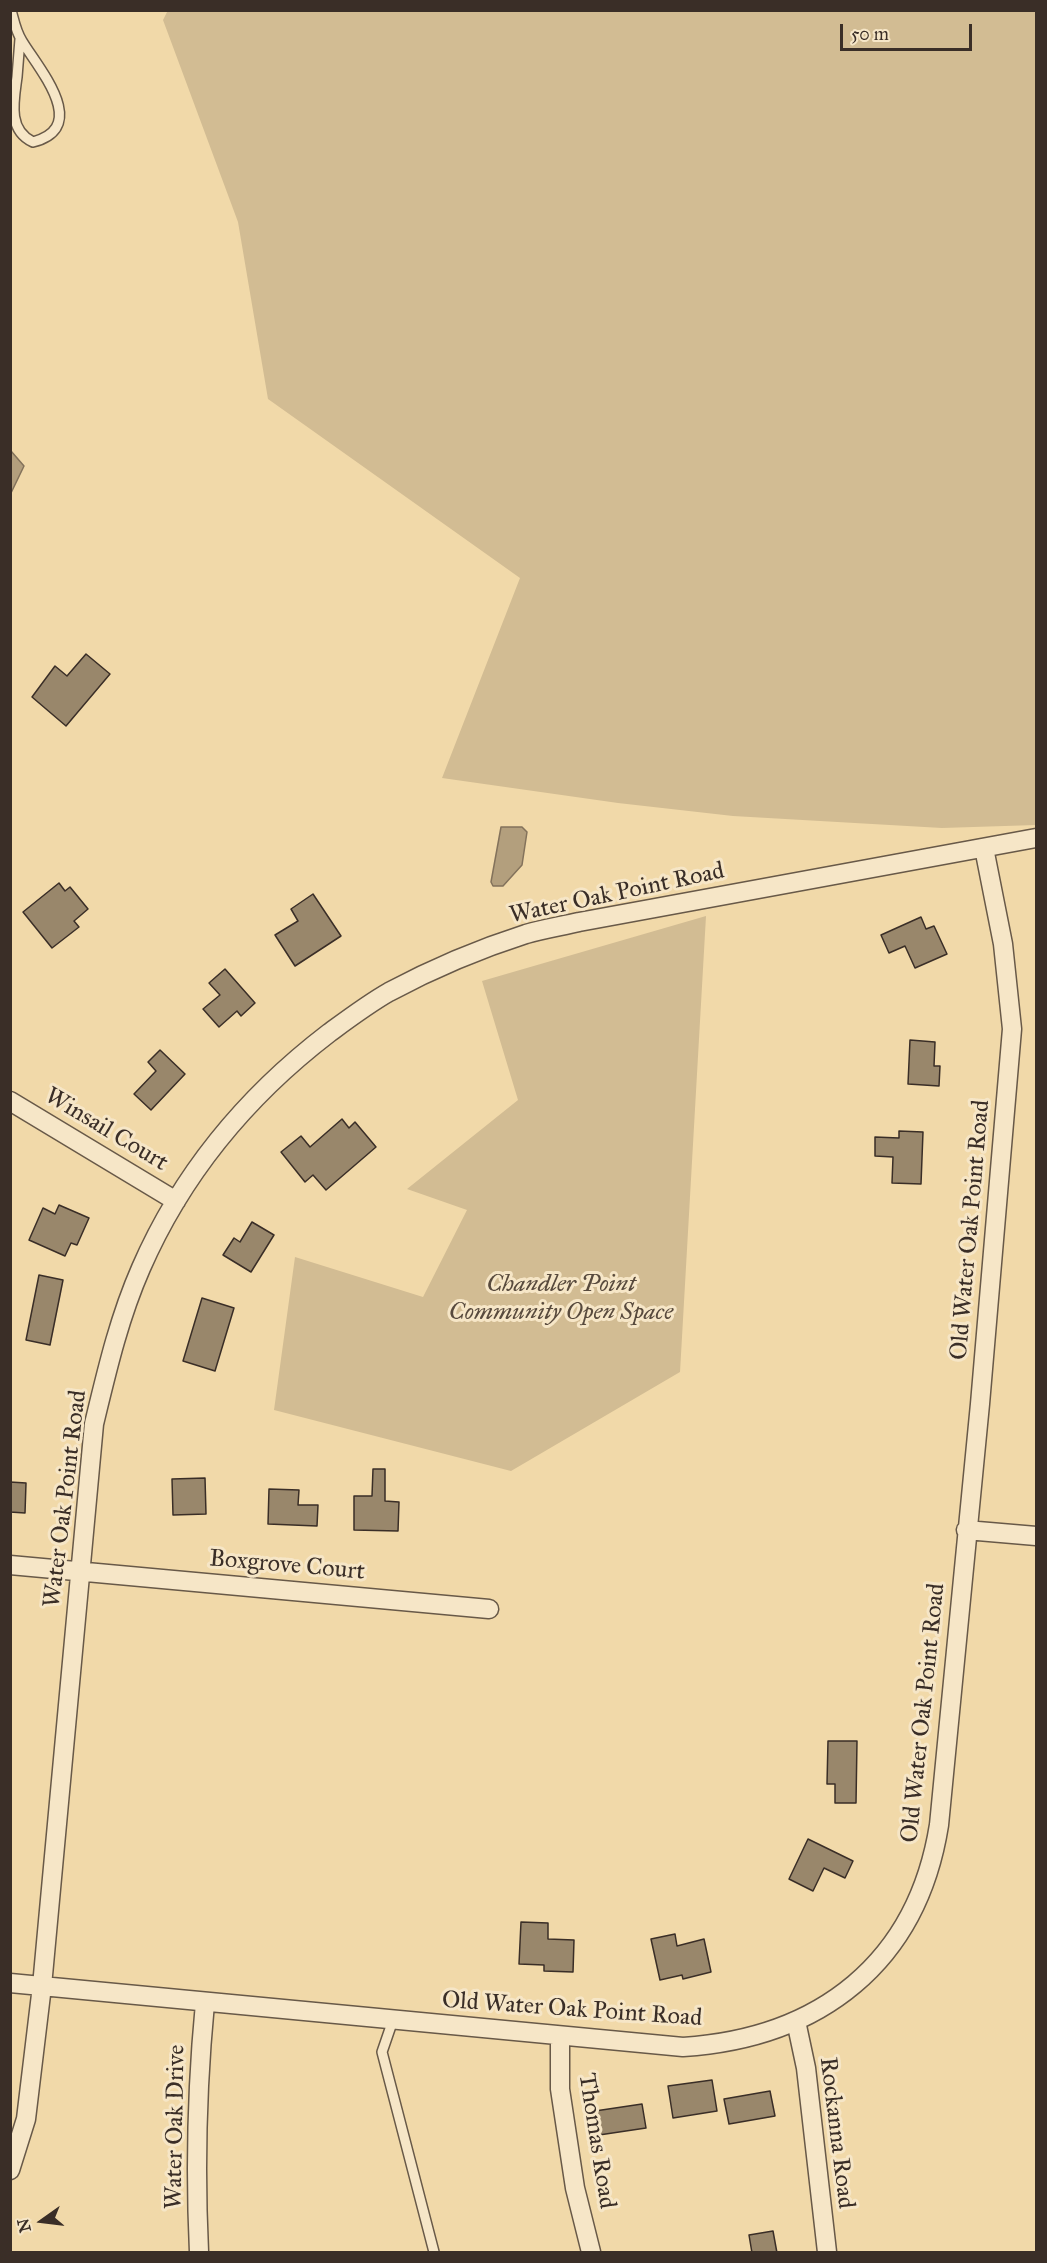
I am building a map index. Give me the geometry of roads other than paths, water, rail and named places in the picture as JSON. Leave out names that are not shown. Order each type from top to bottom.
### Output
[{"type":"street","name":"Water Oak Point Road","points":[[10,2170],[26,2119],[42,1986],[94,1424],[114,1340],[141,1267],[176,1201],[227,1130],[253,1100],[310,1048],[387,993],[464,957],[527,934],[579,922],[1036,838]]},
{"type":"street","name":"Old Water Oak Point Road","points":[[10,1983],[683,2047],[710,2045],[763,2033],[796,2021],[814,2012],[862,1980],[879,1962],[896,1938],[923,1888],[934,1855],[939,1825],[980,1404],[1012,1029],[1003,944],[984,848]]},
{"type":"street","name":"Winsail Court","points":[[10,1101],[176,1201]]},
{"type":"street","points":[[966,1530],[1036,1536]]},
{"type":"street","name":"Boxgrove Court","points":[[10,1565],[489,1609]]},
{"type":"street","name":"Water Oak Drive","points":[[199,2253],[196,2198],[197,2088],[205,2003]]},
{"type":"street","name":"Rockanna Road","points":[[796,2021],[806,2068],[827,2253]]},
{"type":"street","name":"Thomas Road","points":[[560,2037],[560,2089],[575,2188],[591,2253]]},
{"type":"lane","points":[[11,10],[20,39],[42,69],[57,99],[60,116],[55,130],[48,137],[33,142],[24,138],[14,118],[13,105],[20,39]]},
{"type":"lane","points":[[393,2020],[382,2052],[434,2253]]},
{"type":"park label","name":"Chandler Point Community Open Space","points":[[561,1299]]}]
